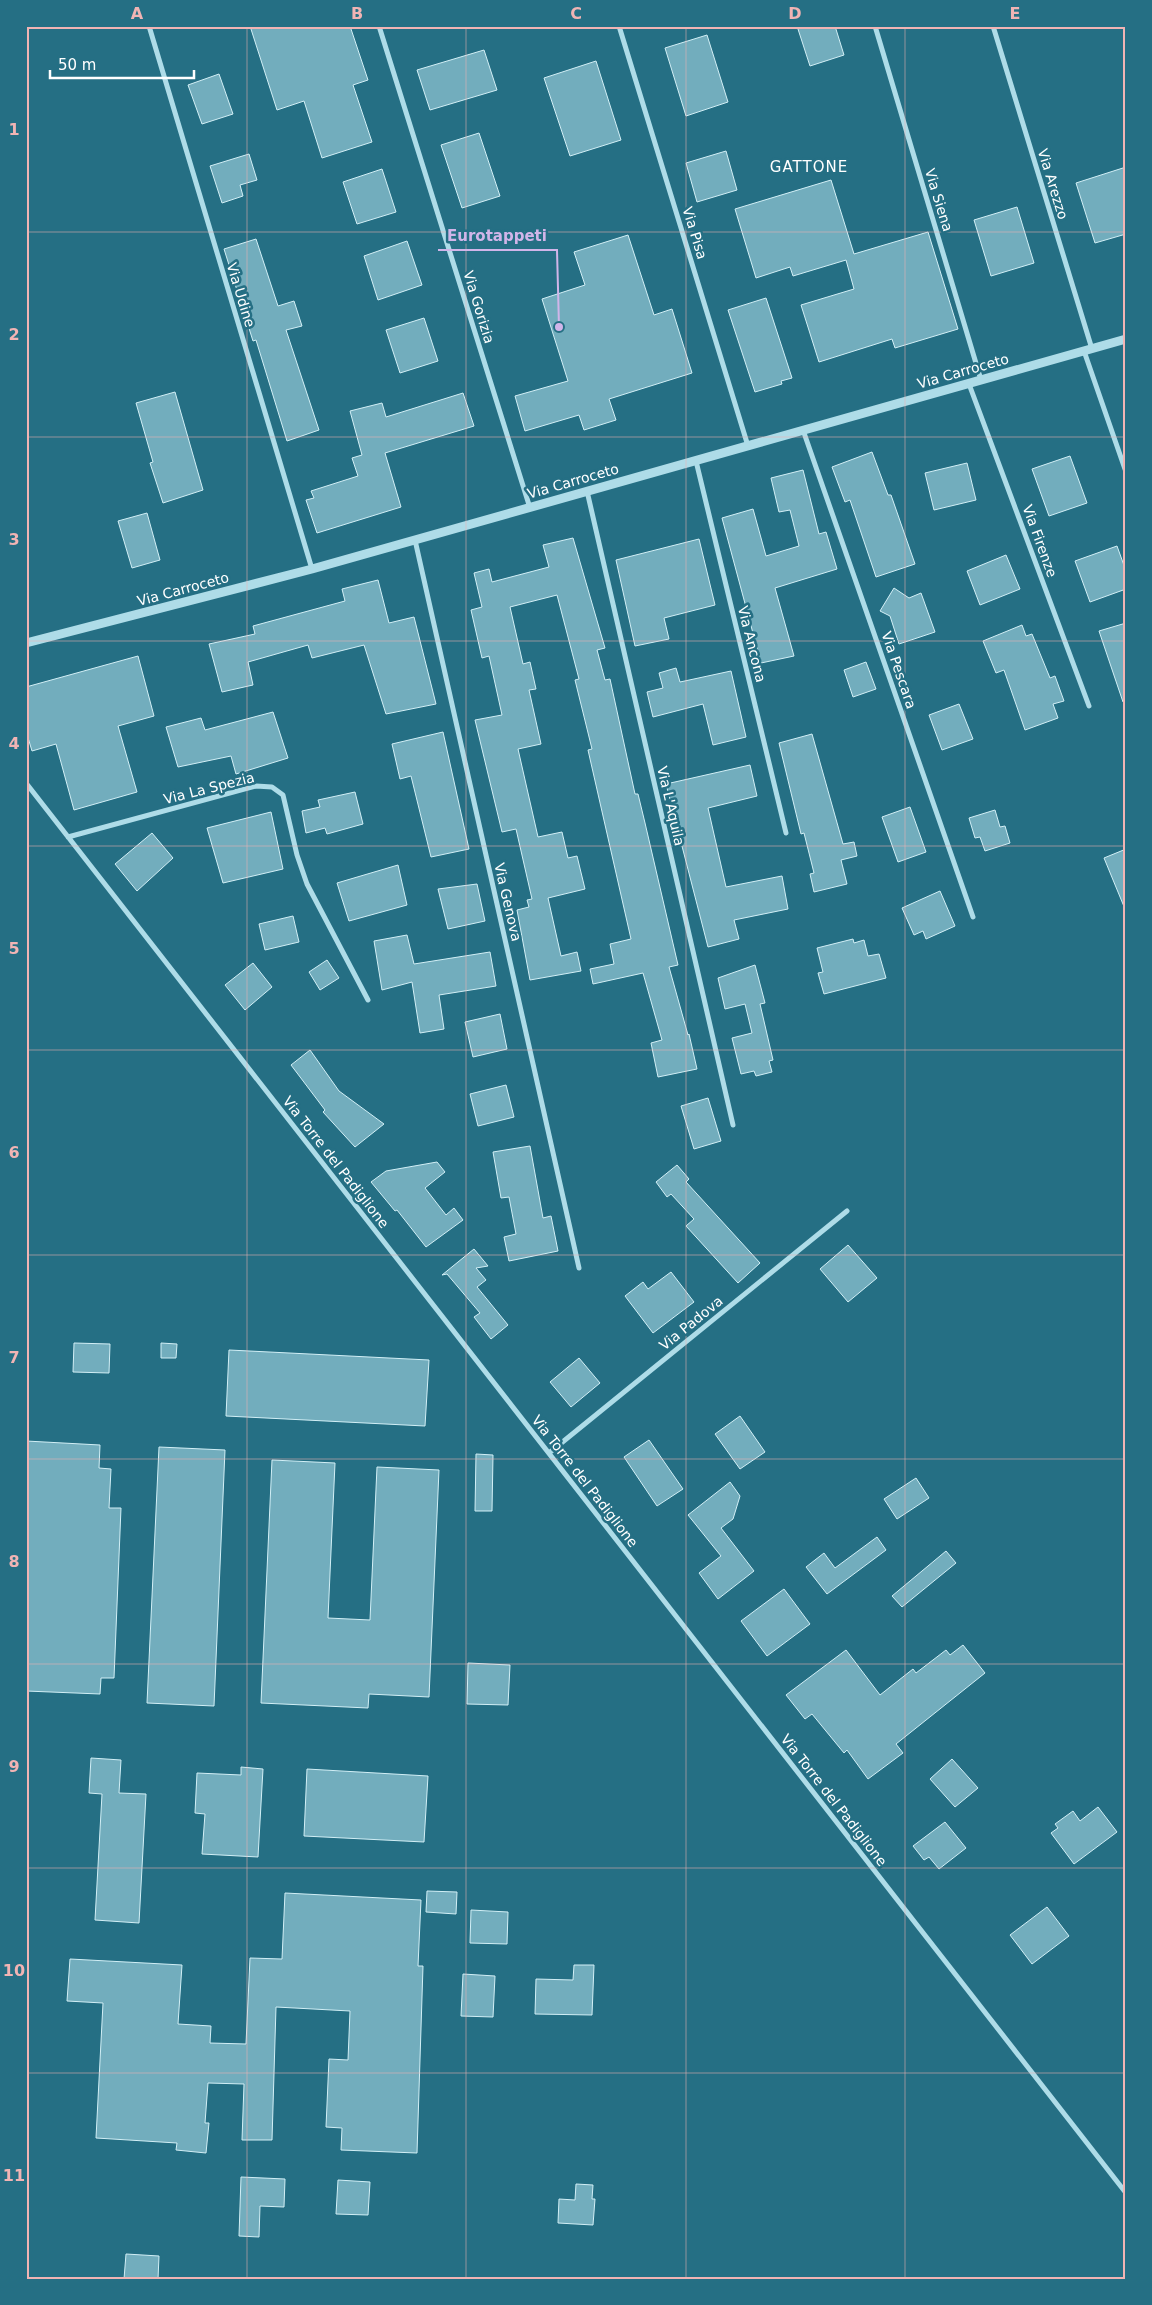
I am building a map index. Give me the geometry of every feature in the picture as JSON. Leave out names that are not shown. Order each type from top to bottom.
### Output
[{"type":"street","name":"Via Udine","points":[[149,26],[312,569]]},
{"type":"street","name":"Via Gorizia","points":[[379,26],[530,508]]},
{"type":"street","name":"Via Pisa","points":[[620,26],[748,446]]},
{"type":"street","name":"Via Siena","points":[[875,26],[981,380]]},
{"type":"street","name":"Via Arezzo","points":[[993,26],[1088,350],[1126,472]]},
{"type":"street","name":"Via Carroceto","points":[[26,643],[312,569],[1126,339]]},
{"type":"street","name":"Via Firenze","points":[[969,384],[1089,706]]},
{"type":"street","name":"Via Pescara","points":[[803,430],[973,917]]},
{"type":"street","name":"Via Ancona","points":[[696,461],[786,833]]},
{"type":"street","name":"Via L'Aquila","points":[[587,491],[733,1125]]},
{"type":"street","name":"Via Genova","points":[[415,540],[579,1268]]},
{"type":"street","name":"Via Torre del Padiglione","points":[[26,783],[1126,2193]]},
{"type":"street","name":"Via La Spezia","points":[[68,837],[250,787],[267,786],[278,789],[285,800],[292,836],[307,884],[368,1000]]},
{"type":"street","name":"Via Padova","points":[[549,1453],[847,1211]]},
{"type":"building","points":[[250,26],[350,26],[368,80],[353,85],[372,142],[322,158],[304,101],[277,110]]},
{"type":"building","points":[[797,26],[835,26],[844,55],[810,66]]},
{"type":"building","points":[[707,35],[728,102],[686,116],[665,48]]},
{"type":"building","points":[[484,50],[497,90],[430,110],[417,70]]},
{"type":"building","points":[[596,61],[621,140],[570,156],[544,78]]},
{"type":"building","points":[[219,74],[233,114],[202,124],[188,85]]},
{"type":"building","points":[[479,133],[500,196],[462,208],[441,145]]},
{"type":"building","points":[[726,151],[737,190],[697,202],[686,163]]},
{"type":"building","points":[[249,154],[257,180],[240,185],[243,196],[222,203],[210,166]]},
{"type":"building","points":[[1126,167],[1126,234],[1095,243],[1076,183]]},
{"type":"building","points":[[382,169],[396,212],[357,224],[343,182]]},
{"type":"building","points":[[831,180],[854,254],[928,232],[958,329],[895,348],[892,339],[819,362],[801,305],[854,289],[846,260],[793,276],[790,267],[756,278],[735,209]]},
{"type":"building","points":[[1017,207],[1034,263],[991,276],[974,220]]},
{"type":"building","points":[[628,235],[654,315],[672,309],[692,373],[609,399],[616,420],[584,430],[579,415],[525,431],[515,396],[568,381],[542,299],[585,285],[574,252]]},
{"type":"building","points":[[256,239],[278,306],[294,301],[302,326],[286,330],[319,430],[287,441],[256,340],[253,341],[224,249]]},
{"type":"building","points":[[407,241],[422,285],[378,300],[364,256]]},
{"type":"building","points":[[766,298],[792,378],[781,381],[782,384],[755,392],[728,310]]},
{"type":"building","points":[[424,318],[438,361],[400,373],[386,330]]},
{"type":"building","points":[[175,392],[203,490],[163,503],[150,463],[153,462],[136,403]]},
{"type":"building","points":[[463,393],[474,426],[385,453],[401,507],[317,533],[306,500],[314,498],[311,491],[358,476],[352,458],[362,455],[350,411],[382,403],[386,417]]},
{"type":"building","points":[[872,452],[888,495],[891,495],[915,564],[876,577],[850,500],[845,502],[832,467]]},
{"type":"building","points":[[1070,456],[1087,503],[1049,516],[1032,469]]},
{"type":"building","points":[[967,463],[976,500],[934,510],[925,473]]},
{"type":"building","points":[[803,470],[819,534],[826,532],[837,569],[775,588],[794,656],[761,663],[722,518],[753,509],[766,556],[799,546],[790,510],[779,512],[771,478]]},
{"type":"building","points":[[147,513],[160,560],[132,568],[118,521]]},
{"type":"building","points":[[573,538],[605,648],[597,650],[605,680],[610,679],[635,794],[638,794],[645,823],[678,965],[669,967],[689,1034],[697,1069],[658,1077],[651,1043],[662,1040],[643,973],[593,984],[590,969],[614,964],[610,944],[631,939],[588,750],[592,749],[575,680],[579,679],[557,595],[510,607],[523,664],[530,662],[536,689],[529,690],[541,744],[518,749],[538,837],[562,832],[568,858],[577,856],[585,889],[548,898],[561,956],[577,952],[581,971],[530,980],[517,910],[529,907],[527,900],[532,899],[516,829],[502,832],[475,720],[502,715],[489,656],[482,658],[471,610],[482,607],[474,573],[489,569],[492,582],[549,567],[543,545]]},
{"type":"building","points":[[699,539],[715,605],[664,618],[669,639],[635,646],[616,560]]},
{"type":"building","points":[[1117,546],[1126,571],[1126,589],[1090,602],[1075,561]]},
{"type":"building","points":[[1006,555],[1020,589],[980,605],[967,571]]},
{"type":"building","points":[[378,580],[389,623],[414,617],[436,704],[386,714],[364,645],[312,658],[308,645],[248,662],[253,685],[222,692],[209,644],[255,634],[253,626],[345,601],[342,589]]},
{"type":"building","points":[[894,588],[909,598],[921,593],[935,632],[899,644],[890,616],[880,611]]},
{"type":"building","points":[[1126,623],[1126,702],[1123,702],[1099,631]]},
{"type":"building","points":[[1022,625],[1026,636],[1032,634],[1050,678],[1055,676],[1064,701],[1053,704],[1058,718],[1025,730],[1004,670],[996,673],[983,641]]},
{"type":"building","points":[[138,656],[154,716],[118,726],[137,792],[74,810],[56,744],[32,751],[26,731],[26,687]]},
{"type":"building","points":[[866,662],[876,689],[853,697],[844,670]]},
{"type":"building","points":[[676,668],[680,682],[731,671],[746,737],[713,745],[703,704],[653,717],[647,692],[663,688],[659,673]]},
{"type":"building","points":[[959,704],[973,739],[942,750],[929,715]]},
{"type":"building","points":[[273,712],[288,758],[236,774],[231,756],[178,767],[166,727],[201,718],[205,730]]},
{"type":"building","points":[[443,732],[469,849],[431,857],[411,776],[400,779],[392,744]]},
{"type":"building","points":[[812,734],[843,844],[854,842],[857,856],[841,860],[847,884],[814,892],[810,874],[814,873],[804,833],[801,834],[779,743]]},
{"type":"building","points":[[750,765],[757,796],[708,808],[726,887],[782,876],[788,909],[734,920],[739,939],[708,947],[666,784]]},
{"type":"building","points":[[355,792],[363,824],[327,834],[325,828],[306,833],[302,811],[320,807],[318,800]]},
{"type":"building","points":[[910,807],[926,852],[898,862],[882,817]]},
{"type":"building","points":[[995,810],[1000,827],[1005,826],[1010,843],[985,851],[980,837],[975,838],[969,818]]},
{"type":"building","points":[[271,812],[283,869],[223,883],[207,828]]},
{"type":"building","points":[[152,833],[173,858],[137,891],[115,864]]},
{"type":"building","points":[[1126,849],[1126,909],[1125,909],[1104,858]]},
{"type":"building","points":[[398,865],[407,905],[349,921],[337,883]]},
{"type":"building","points":[[477,884],[485,921],[448,929],[438,889]]},
{"type":"building","points":[[940,891],[955,926],[926,939],[923,931],[914,935],[902,908]]},
{"type":"building","points":[[293,916],[299,942],[265,950],[259,924]]},
{"type":"building","points":[[407,935],[414,964],[490,952],[496,986],[439,995],[444,1029],[420,1033],[412,982],[382,990],[374,941]]},
{"type":"building","points":[[853,939],[854,943],[864,940],[868,956],[879,954],[886,978],[824,994],[818,973],[823,972],[817,948]]},
{"type":"building","points":[[327,960],[339,978],[320,990],[309,972]]},
{"type":"building","points":[[253,963],[272,987],[245,1010],[225,985]]},
{"type":"building","points":[[755,965],[765,1003],[760,1004],[773,1060],[769,1061],[772,1072],[756,1076],[754,1071],[741,1074],[732,1038],[752,1033],[745,1004],[725,1009],[718,978]]},
{"type":"building","points":[[500,1014],[507,1049],[473,1057],[465,1022]]},
{"type":"building","points":[[310,1050],[339,1091],[384,1124],[355,1147],[323,1112],[325,1110],[291,1065]]},
{"type":"building","points":[[506,1085],[514,1117],[478,1126],[470,1094]]},
{"type":"building","points":[[708,1098],[721,1141],[694,1149],[681,1106]]},
{"type":"building","points":[[530,1146],[543,1218],[551,1216],[558,1251],[509,1261],[504,1237],[516,1234],[509,1197],[501,1198],[493,1152]]},
{"type":"building","points":[[437,1162],[445,1172],[425,1188],[446,1215],[454,1208],[463,1220],[426,1247],[397,1210],[395,1211],[371,1182],[386,1171]]},
{"type":"building","points":[[677,1165],[689,1179],[686,1182],[760,1263],[738,1283],[686,1226],[694,1219],[671,1194],[667,1197],[656,1182]]},
{"type":"building","points":[[848,1245],[877,1278],[848,1302],[820,1269]]},
{"type":"building","points":[[474,1249],[488,1266],[476,1268],[486,1280],[477,1287],[508,1325],[491,1339],[474,1317],[480,1313],[447,1274],[442,1275]]},
{"type":"building","points":[[671,1272],[694,1302],[653,1333],[625,1296],[643,1282],[648,1289]]},
{"type":"building","points":[[74,1343],[110,1344],[109,1373],[73,1372]]},
{"type":"building","points":[[161,1343],[177,1344],[176,1358],[161,1358]]},
{"type":"building","points":[[229,1350],[429,1360],[425,1426],[226,1416]]},
{"type":"building","points":[[579,1358],[600,1383],[571,1407],[550,1382]]},
{"type":"building","points":[[740,1416],[765,1452],[740,1469],[715,1434]]},
{"type":"building","points":[[649,1440],[683,1489],[657,1506],[624,1457]]},
{"type":"building","points":[[26,1441],[100,1445],[99,1468],[111,1469],[109,1508],[121,1508],[114,1678],[101,1678],[100,1694],[26,1691]]},
{"type":"building","points":[[159,1447],[225,1450],[214,1706],[147,1703]]},
{"type":"building","points":[[476,1454],[493,1455],[492,1511],[475,1511]]},
{"type":"building","points":[[272,1460],[335,1463],[328,1618],[370,1620],[377,1467],[439,1470],[429,1697],[369,1694],[368,1708],[261,1703]]},
{"type":"building","points":[[916,1478],[929,1498],[897,1519],[884,1499]]},
{"type":"building","points":[[730,1482],[740,1496],[733,1519],[721,1528],[754,1571],[718,1599],[699,1573],[721,1556],[688,1515]]},
{"type":"building","points":[[877,1537],[886,1550],[827,1594],[806,1567],[824,1553],[835,1568]]},
{"type":"building","points":[[946,1551],[956,1563],[902,1607],[892,1596]]},
{"type":"building","points":[[784,1589],[810,1624],[767,1656],[741,1621]]},
{"type":"building","points":[[963,1645],[985,1673],[896,1744],[903,1753],[868,1779],[847,1750],[844,1753],[812,1714],[805,1719],[786,1695],[846,1650],[880,1695],[913,1669],[916,1673],[946,1650],[950,1655]]},
{"type":"building","points":[[468,1663],[510,1665],[508,1705],[467,1704]]},
{"type":"building","points":[[91,1758],[121,1760],[119,1793],[146,1794],[139,1923],[95,1920],[102,1794],[89,1793]]},
{"type":"building","points":[[952,1759],[978,1788],[955,1807],[930,1779]]},
{"type":"building","points":[[241,1767],[263,1769],[258,1857],[202,1854],[205,1814],[195,1813],[197,1773],[241,1775]]},
{"type":"building","points":[[307,1769],[428,1776],[424,1842],[304,1836]]},
{"type":"building","points":[[1098,1807],[1117,1832],[1074,1864],[1051,1833],[1058,1828],[1055,1824],[1073,1811],[1080,1821]]},
{"type":"building","points":[[945,1822],[966,1848],[939,1869],[929,1857],[924,1860],[913,1846]]},
{"type":"building","points":[[427,1891],[457,1892],[456,1914],[426,1912]]},
{"type":"building","points":[[285,1893],[421,1900],[418,1966],[423,1966],[417,2153],[341,2150],[342,2128],[326,2127],[329,2059],[348,2060],[350,2011],[276,2007],[272,2140],[242,2140],[244,2084],[208,2083],[205,2123],[209,2123],[206,2153],[176,2150],[177,2143],[96,2138],[103,2003],[67,2001],[70,1959],[182,1965],[178,2024],[211,2026],[210,2043],[246,2044],[250,1958],[282,1959]]},
{"type":"building","points":[[1047,1907],[1069,1936],[1032,1964],[1010,1935]]},
{"type":"building","points":[[471,1910],[508,1912],[507,1944],[470,1943]]},
{"type":"building","points":[[574,1965],[594,1965],[592,2015],[535,2014],[536,1979],[573,1980]]},
{"type":"building","points":[[463,1974],[495,1976],[493,2017],[461,2016]]},
{"type":"building","points":[[241,2177],[285,2179],[284,2207],[260,2206],[259,2237],[239,2236]]},
{"type":"building","points":[[338,2180],[370,2182],[368,2215],[336,2214]]},
{"type":"building","points":[[576,2184],[593,2185],[592,2199],[595,2199],[593,2225],[558,2223],[559,2199],[575,2200]]},
{"type":"building","points":[[126,2254],[159,2256],[158,2279],[124,2279]]},
{"type":"place","name":"Eurotappeti","points":[[559,327]]},
{"type":"district","name":"GATTONE","points":[[809,167]]}]
